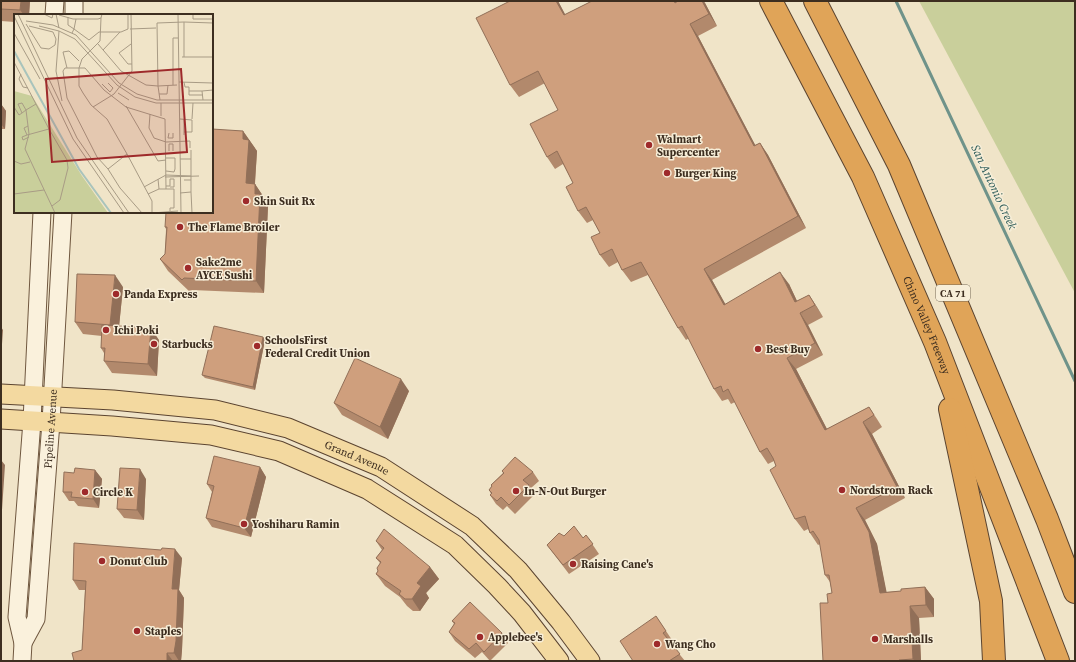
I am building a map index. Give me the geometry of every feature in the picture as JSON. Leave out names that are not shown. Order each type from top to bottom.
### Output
[{"type":"highway","name":"Chino Valley Freeway","points":[[771,1],[863,177],[935,342],[1058,661]]},
{"type":"highway","name":"CA 71","points":[[815,1],[899,164],[1047,519],[1075,592]]},
{"type":"highway","points":[[935,342],[990,601],[994,661]]},
{"type":"highway","points":[[1047,519],[1075,551]]},
{"type":"main road","points":[[54,14],[55,1]]},
{"type":"main road","points":[[74,1],[74,14]]},
{"type":"main road","name":"Pipeline Avenue","points":[[22,661],[23,643],[17,617],[32,421],[42,213]]},
{"type":"main road","name":"Pipeline Avenue","points":[[23,643],[36,619],[51,422],[63,213]]},
{"type":"main road","name":"Grand Avenue","points":[[1,394],[52,398],[113,400],[215,410],[288,428],[381,467],[472,526],[518,570],[561,622],[590,661]]},
{"type":"main road","points":[[1,419],[112,426],[211,435],[279,451],[367,489],[454,545],[507,597],[559,661]]},
{"type":"green space","points":[[919,1],[1075,1],[1075,293]]},
{"type":"building","points":[[1,1],[21,1],[20,10],[1,9]]},
{"type":"building","points":[[510,1],[556,1],[564,15],[592,1],[674,1],[675,3],[678,1],[702,1],[709,14],[690,24],[754,146],[760,143],[798,216],[704,269],[724,305],[780,272],[795,302],[809,295],[815,305],[800,313],[815,343],[787,358],[825,430],[869,407],[874,415],[863,422],[897,487],[856,508],[869,532],[880,593],[925,587],[926,605],[910,606],[913,659],[899,661],[823,661],[820,603],[828,603],[827,594],[832,593],[829,575],[825,575],[819,540],[813,531],[810,533],[805,516],[795,519],[770,470],[776,466],[773,458],[767,448],[760,452],[728,389],[723,392],[721,386],[714,389],[682,326],[678,328],[641,262],[622,270],[612,249],[600,255],[591,237],[600,233],[586,207],[578,211],[566,187],[573,183],[557,151],[547,157],[530,124],[558,110],[538,71],[510,85],[476,18]]},
{"type":"building","points":[[213,129],[243,131],[243,139],[249,140],[246,183],[255,184],[255,194],[260,194],[256,281],[184,278],[182,280],[160,259],[165,254],[167,227],[165,227],[166,213],[213,213]]},
{"type":"building","points":[[77,274],[115,275],[110,325],[75,322]]},
{"type":"building","points":[[102,325],[151,328],[148,364],[104,361],[105,348],[101,348]]},
{"type":"building","points":[[214,326],[263,337],[253,387],[202,375]]},
{"type":"building","points":[[355,358],[401,379],[380,427],[334,403]]},
{"type":"building","points":[[214,456],[260,467],[244,528],[206,518],[214,486],[207,484]]},
{"type":"building","points":[[515,457],[533,472],[523,480],[529,485],[509,505],[501,497],[497,501],[490,495],[492,493],[489,490],[492,486],[491,485],[504,473],[502,471]]},
{"type":"building","points":[[75,468],[95,470],[93,499],[71,497],[72,492],[63,492],[64,472],[74,473]]},
{"type":"building","points":[[120,468],[140,469],[137,510],[117,509]]},
{"type":"building","points":[[574,526],[583,538],[586,535],[593,544],[563,565],[547,545],[559,533],[564,536]]},
{"type":"building","points":[[384,529],[430,567],[417,583],[421,586],[412,599],[405,599],[399,594],[401,591],[376,574],[378,571],[377,568],[381,562],[376,558],[384,548],[376,541]]},
{"type":"building","points":[[74,543],[161,550],[162,548],[175,549],[172,589],[178,589],[176,641],[174,653],[167,653],[167,661],[74,661],[72,653],[82,650],[86,581],[73,580]]},
{"type":"building","name":"Applebee's","points":[[470,602],[502,633],[484,652],[476,643],[469,649],[449,632],[455,623],[452,621]]},
{"type":"building","points":[[656,616],[666,631],[663,633],[680,654],[669,661],[633,661],[620,641]]},
{"type":"waterway","name":"San Antonio Creek","points":[[896,1],[1075,381]]},
{"type":"place","name":"Walmart Supercenter","points":[[649,145]]},
{"type":"place","name":"Burger King","points":[[667,173]]},
{"type":"place","name":"Skin Suit Rx","points":[[246,201]]},
{"type":"place","name":"The Flame Broiler","points":[[180,227]]},
{"type":"place","name":"Sake2me AYCE Sushi","points":[[188,268]]},
{"type":"place","name":"Panda Express","points":[[116,294]]},
{"type":"place","name":"Ichi Poki","points":[[106,330]]},
{"type":"place","name":"Starbucks","points":[[154,344]]},
{"type":"place","name":"SchoolsFirst Federal Credit Union","points":[[257,346]]},
{"type":"place","name":"Best Buy","points":[[758,349]]},
{"type":"place","name":"Nordstrom Rack","points":[[842,490]]},
{"type":"place","name":"In-N-Out Burger","points":[[516,491]]},
{"type":"place","name":"Circle K","points":[[85,492]]},
{"type":"place","name":"Yoshiharu Ramin","points":[[244,524]]},
{"type":"place","name":"Donut Club","points":[[102,561]]},
{"type":"place","name":"Raising Cane's","points":[[573,564]]},
{"type":"place","name":"Staples","points":[[137,631]]},
{"type":"place","name":"Applebee's","points":[[480,637]]},
{"type":"place","name":"Marshalls","points":[[875,639]]},
{"type":"place","name":"Wang Cho","points":[[657,644]]}]
